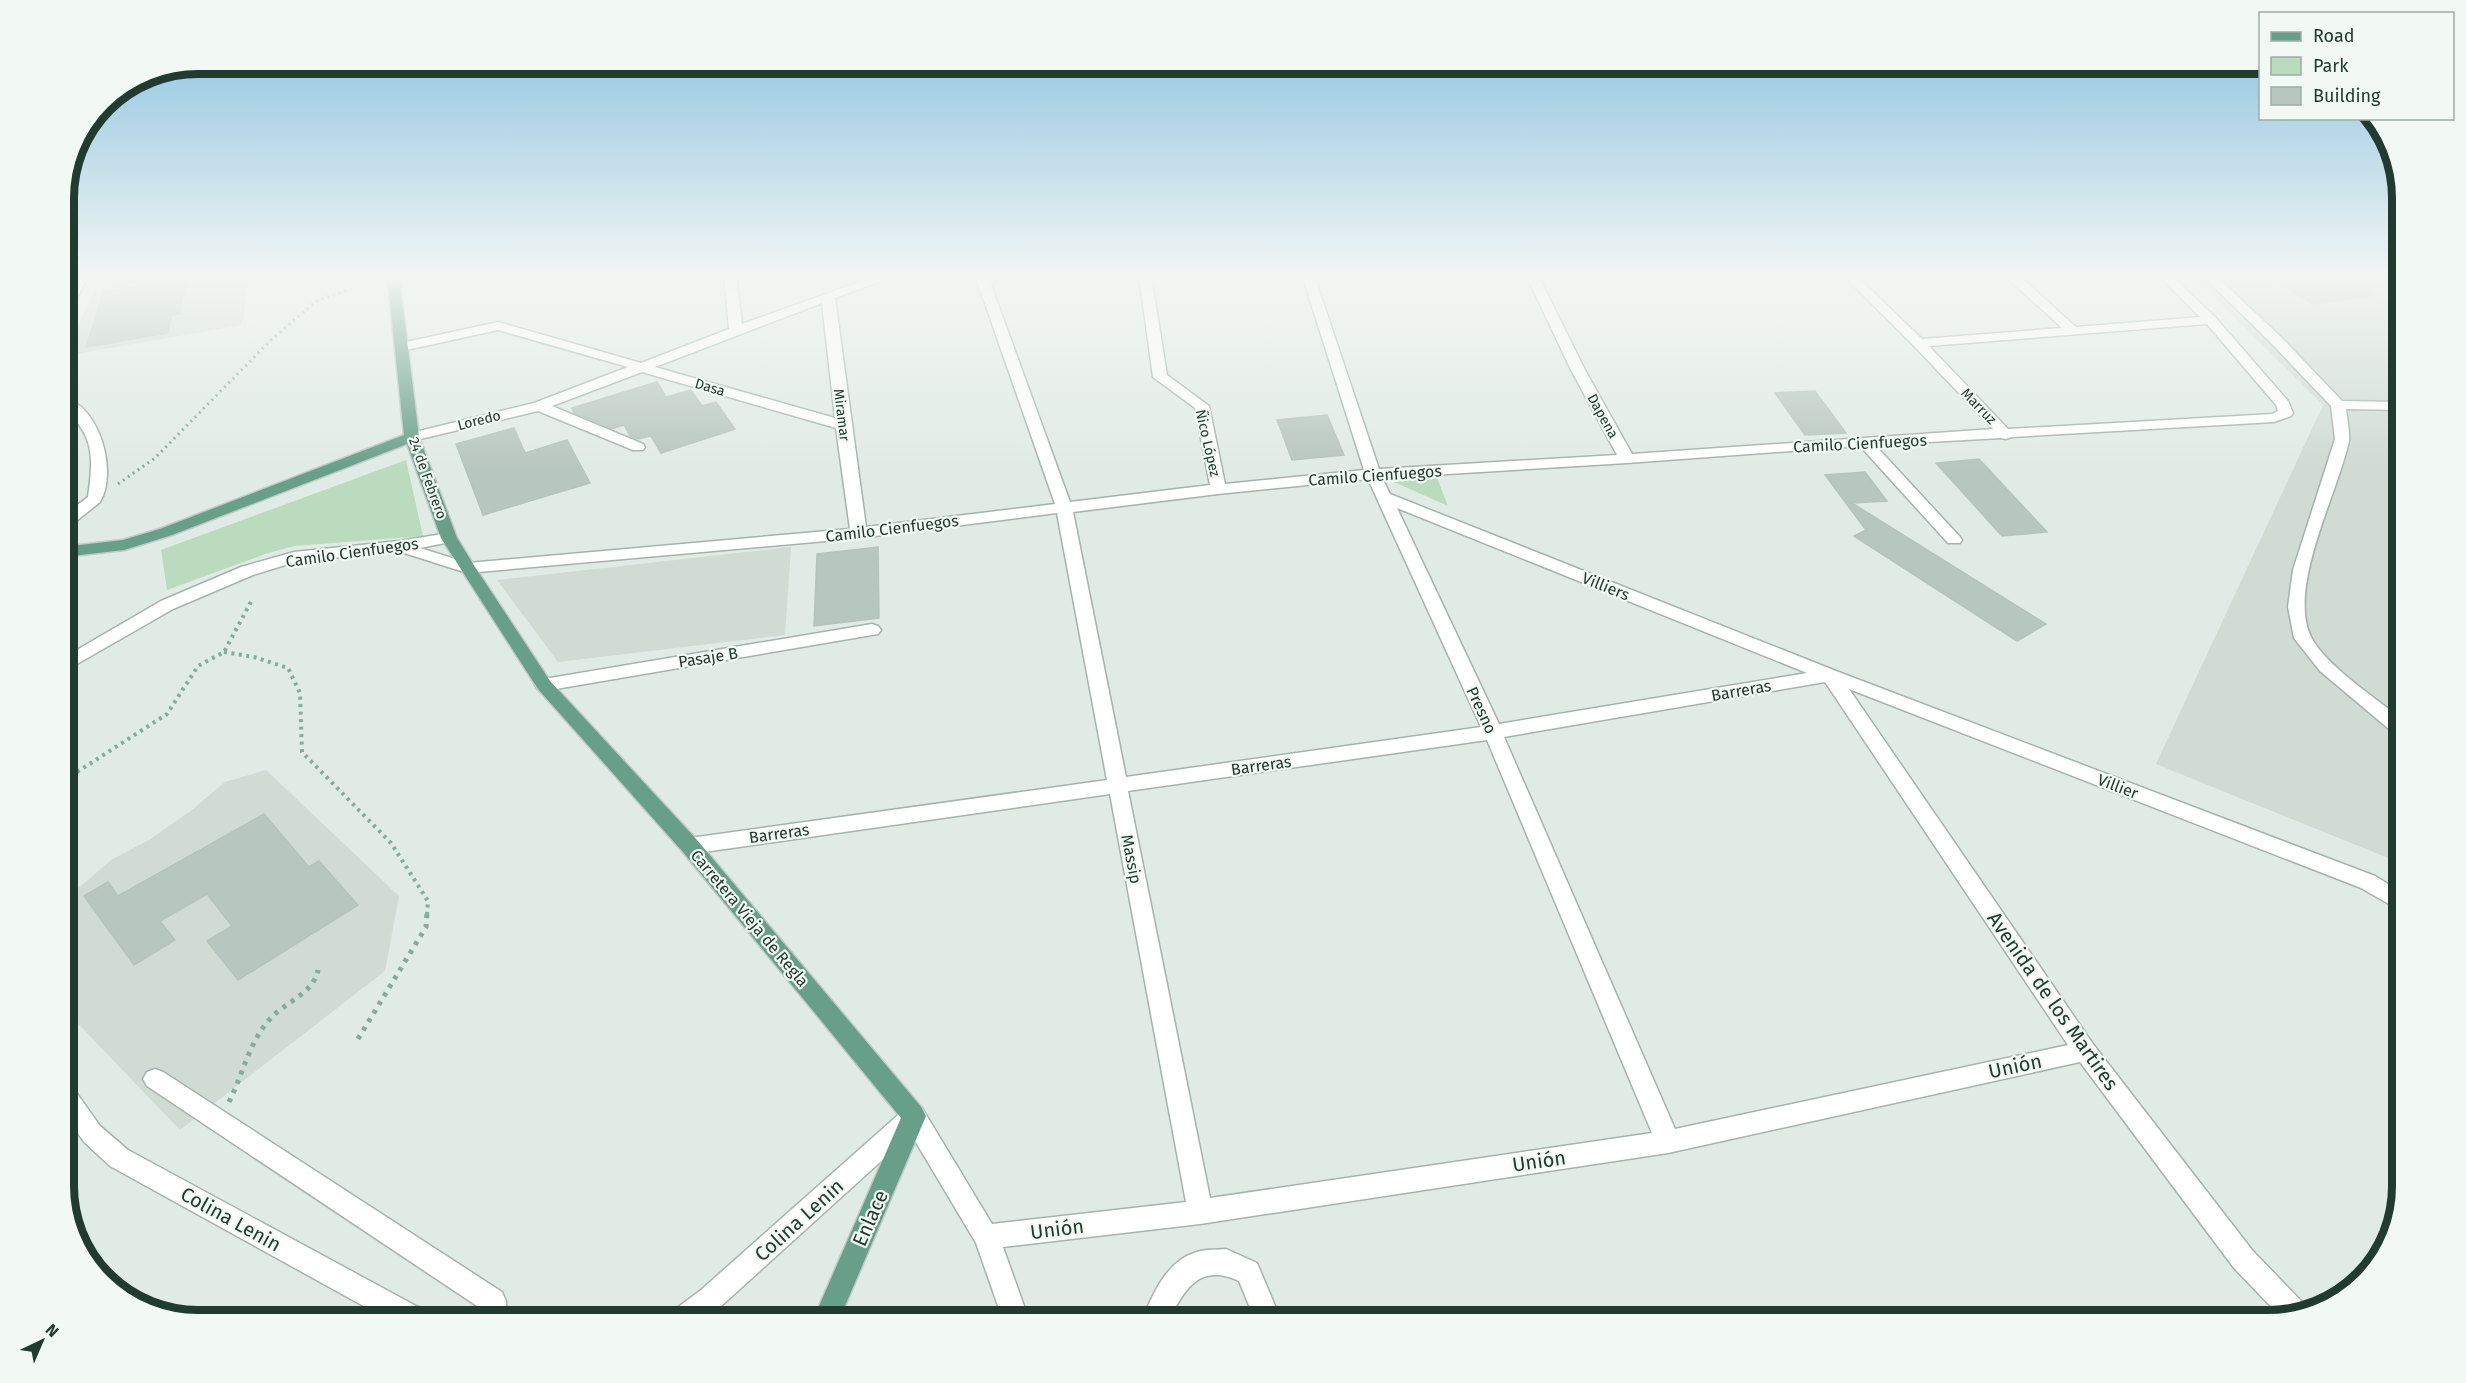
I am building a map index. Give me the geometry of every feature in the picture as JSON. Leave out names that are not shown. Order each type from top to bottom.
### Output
[{"type":"main road","name":"24 de Febrero","points":[[401,340],[412,437],[450,538]]},
{"type":"main road","name":"Loredo","points":[[74,551],[123,545],[166,532],[412,437]]},
{"type":"main road","name":"Carretera Vieja de Regla","points":[[450,538],[466,568],[544,685],[690,846],[915,1116]]},
{"type":"main road","name":"Enlace","points":[[830,1310],[915,1116]]},
{"type":"street","name":"Dasa","points":[[402,347],[436,340]]},
{"type":"street","name":"Dasa","points":[[545,340],[843,425]]},
{"type":"street","name":"Loredo","points":[[412,437],[538,406],[713,340]]},
{"type":"street","name":"Miramar","points":[[833,340],[843,425],[860,532]]},
{"type":"street","name":"Massip","points":[[1004,340],[1064,507],[1200,1212]]},
{"type":"street","name":"Ñico López","points":[[1155,340],[1161,377],[1202,406],[1218,489]]},
{"type":"street","name":"Presno","points":[[1329,340],[1373,474],[1493,732],[1668,1142]]},
{"type":"street","name":"Dapena","points":[[1563,340],[1627,459]]},
{"type":"street","name":"Marruz","points":[[1915,340],[2006,435]]},
{"type":"street","points":[[1918,343],[1959,340]]},
{"type":"street","name":"Camilo Cienfuegos","points":[[466,568],[860,532],[1218,489],[1373,474],[1627,459],[1864,441],[2006,435],[2274,418],[2286,413],[2283,404],[2227,340]]},
{"type":"street","points":[[2275,340],[2338,405],[2342,439],[2301,570],[2296,607],[2303,638],[2326,667],[2392,721]]},
{"type":"street","points":[[2338,405],[2392,406]]},
{"type":"street","points":[[538,406],[638,447]]},
{"type":"street","points":[[74,409],[92,431],[100,461],[95,499],[74,515]]},
{"type":"street","points":[[1864,441],[1954,540]]},
{"type":"street","name":"Villiers","points":[[1383,497],[1830,675]]},
{"type":"street","name":"Camilo Cienfuegos","points":[[74,660],[167,605],[247,572],[294,558],[450,538]]},
{"type":"street","points":[[399,546],[466,568]]},
{"type":"street","name":"Pasaje B","points":[[544,685],[872,630]]},
{"type":"street","name":"Barreras","points":[[690,846],[1493,732],[1830,675]]},
{"type":"street","name":"Villier","points":[[1830,675],[2368,882],[2392,897]]},
{"type":"street","name":"Avenida de los Martires","points":[[1830,675],[2085,1051],[2243,1259],[2289,1307]]},
{"type":"street","name":"Unión","points":[[986,1237],[1200,1212],[1668,1142],[2085,1051]]},
{"type":"street","points":[[155,1079],[493,1301],[493,1310]]},
{"type":"street","name":"Colina Lenin","points":[[74,1108],[92,1134],[119,1158],[397,1310]]},
{"type":"street","name":"Carretera Vieja de Regla","points":[[915,1116],[986,1237],[1012,1310]]},
{"type":"street","name":"Colina Lenin","points":[[695,1310],[915,1116]]},
{"type":"street","points":[[1160,1310],[1174,1282],[1198,1264],[1226,1262],[1248,1272],[1264,1310]]},
{"type":"path","points":[[95,499],[155,458],[272,340]]},
{"type":"path","points":[[74,773],[167,714],[198,666],[224,652],[253,598]]},
{"type":"path","points":[[224,652],[254,657],[288,668],[300,693],[303,752],[391,843],[428,901],[426,927],[358,1039]]},
{"type":"path","points":[[215,1118],[231,1099],[250,1050],[268,1020],[287,1002],[312,986],[318,978],[318,970]]},
{"type":"shaded area","points":[[74,340],[159,340],[74,354]]},
{"type":"shaded area","points":[[2257,340],[2392,340],[2392,860],[2156,764],[2323,405]]},
{"type":"shaded area","points":[[791,547],[785,635],[558,662],[497,580]]},
{"type":"shaded area","points":[[266,770],[399,896],[385,971],[180,1130],[74,1019],[74,891],[111,860],[149,840],[193,809],[225,782]]},
{"type":"green space","points":[[406,460],[423,536],[295,546],[268,553],[167,590],[161,550]]},
{"type":"green space","points":[[1437,478],[1448,506],[1394,482]]},
{"type":"building","points":[[88,340],[129,340],[86,347]]},
{"type":"building","points":[[657,382],[666,397],[691,390],[702,406],[716,402],[735,429],[661,453],[651,436],[638,439],[630,436],[624,425],[612,429],[574,413],[572,408]]},
{"type":"building","points":[[1815,391],[1846,433],[1805,435],[1775,393]]},
{"type":"building","points":[[1327,415],[1344,455],[1292,460],[1277,420]]},
{"type":"building","points":[[514,428],[525,453],[567,440],[590,483],[483,515],[456,444]]},
{"type":"building","points":[[1979,459],[2047,532],[2002,536],[1936,463]]},
{"type":"building","points":[[1865,472],[1887,501],[1852,503],[2046,624],[2017,641],[1854,536],[1866,530],[1825,475]]},
{"type":"building","points":[[878,547],[879,618],[814,626],[817,554]]},
{"type":"building","points":[[264,814],[309,867],[319,861],[358,905],[238,980],[207,941],[232,926],[207,894],[160,921],[175,940],[134,965],[84,896],[108,882],[118,896]]}]
